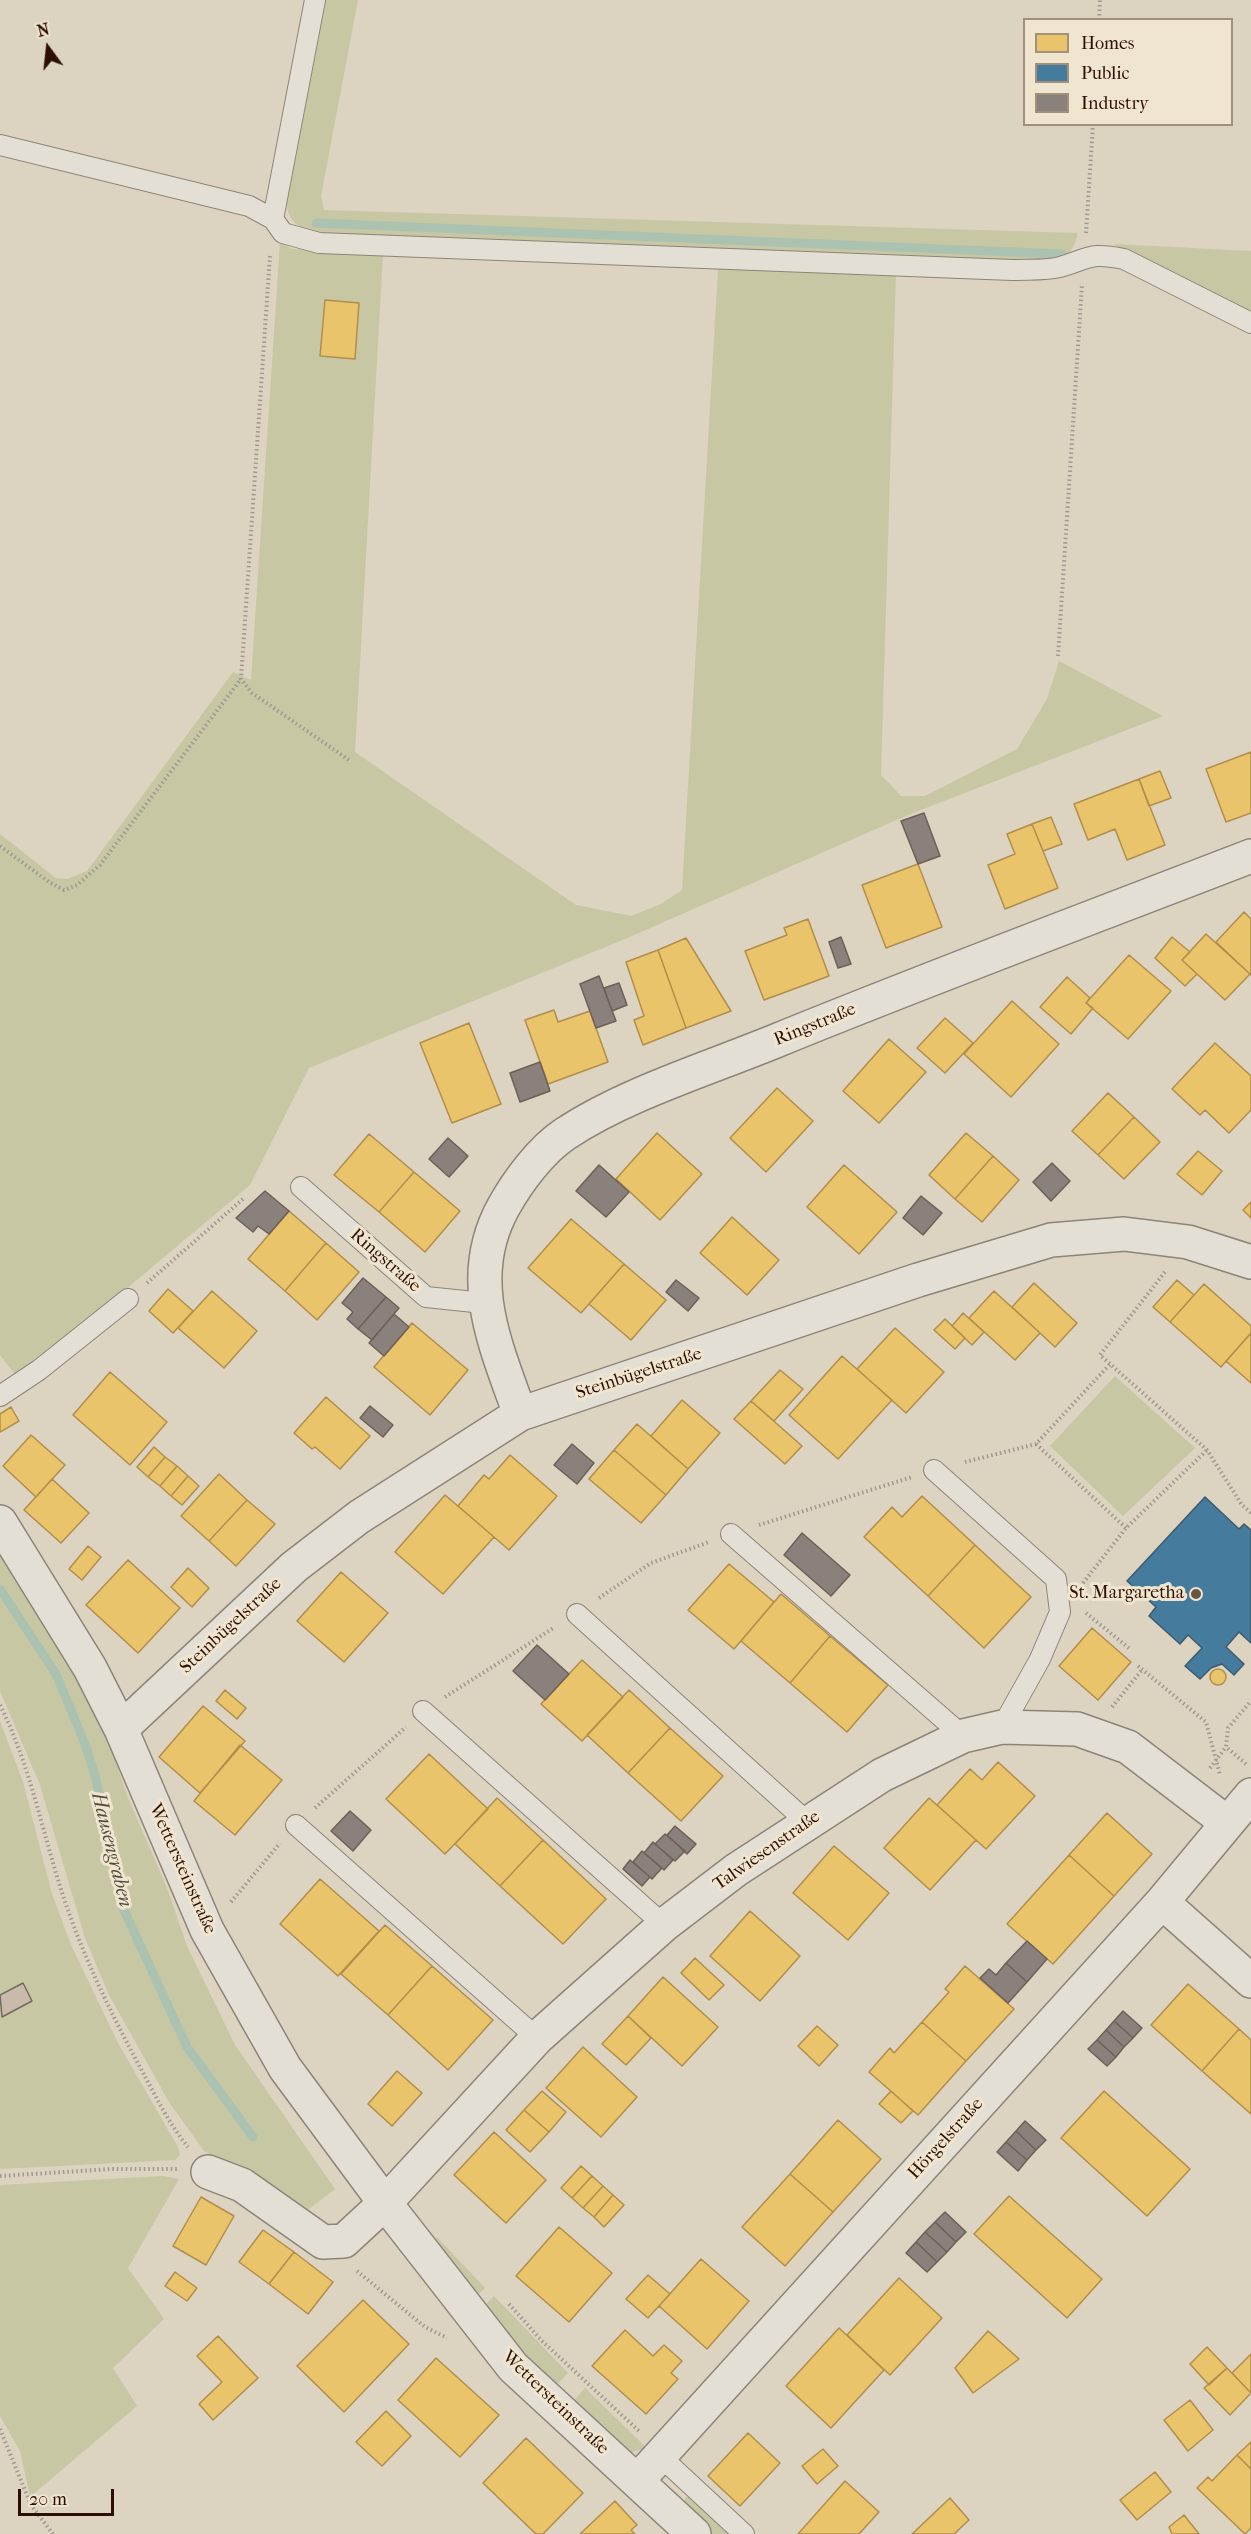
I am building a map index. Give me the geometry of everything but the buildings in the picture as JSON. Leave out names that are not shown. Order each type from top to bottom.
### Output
[{"type":"street","name":"Ringstraße","points":[[520,1414],[496,1347],[484,1303],[486,1252],[504,1207],[536,1161],[562,1136],[597,1114],[825,1021],[1251,856]]},
{"type":"street","name":"Steinbügelstraße","points":[[121,1729],[294,1567],[359,1516],[520,1414],[918,1280],[1051,1240],[1124,1234],[1188,1242],[1251,1262]]},
{"type":"street","name":"Wettersteinstraße","points":[[0,1522],[90,1668],[121,1729],[207,1930],[285,2068],[385,2204],[513,2367],[694,2534]]},
{"type":"street","name":"Talwiesenstraße","points":[[385,2204],[537,2038],[664,1925],[736,1870],[807,1822],[882,1775],[963,1736],[1002,1727],[1077,1729],[1128,1747],[1226,1822]]},
{"type":"street","name":"Hörgelstraße","points":[[637,2481],[1162,1902],[1226,1822],[1251,1795]]},
{"type":"street","points":[[1162,1902],[1251,1981]]},
{"type":"street","points":[[208,2172],[242,2185],[323,2242],[344,2241],[385,2204]]},
{"type":"lane","points":[[273,219],[315,0]]},
{"type":"lane","points":[[0,145],[249,206],[273,219],[283,233],[319,243],[1012,270],[1058,268],[1084,257],[1103,255],[1124,259],[1251,323]]},
{"type":"lane","name":"Ringstraße","points":[[301,1187],[426,1297],[484,1303]]},
{"type":"lane","points":[[0,1396],[39,1370],[128,1299]]},
{"type":"lane","points":[[934,1470],[1056,1580],[1065,1605],[1040,1659],[1002,1727]]},
{"type":"lane","points":[[731,1534],[963,1736]]},
{"type":"lane","points":[[577,1614],[807,1822]]},
{"type":"lane","points":[[423,1711],[664,1925]]},
{"type":"lane","points":[[296,1825],[537,2038]]},
{"type":"lane","points":[[662,2455],[744,2534]]},
{"type":"path","points":[[1099,18],[1100,0]]},
{"type":"path","points":[[1058,656],[1093,126]]},
{"type":"path","points":[[0,846],[64,890],[77,885],[100,865],[241,679],[273,219]]},
{"type":"path","points":[[241,679],[252,693],[349,760]]},
{"type":"path","points":[[128,1299],[243,1198]]},
{"type":"path","points":[[1188,1242],[1100,1355],[1112,1363],[1207,1450],[1242,1505],[1251,1513]]},
{"type":"path","points":[[207,1930],[296,1825],[423,1711],[504,1657],[577,1614],[651,1563],[731,1534],[934,1470],[1036,1444],[1112,1363]]},
{"type":"path","points":[[1036,1444],[1126,1528]]},
{"type":"path","points":[[1130,1649],[1065,1605],[1126,1528],[1207,1450]]},
{"type":"path","points":[[1138,1666],[1206,1722],[1220,1772]]},
{"type":"path","points":[[1098,1736],[1113,1706],[1142,1670]]},
{"type":"path","points":[[1251,1701],[1228,1728],[1226,1747],[1251,1769]]},
{"type":"path","points":[[0,1705],[28,1771],[56,1875],[84,1954],[119,2028],[157,2099],[183,2141],[208,2172]]},
{"type":"path","points":[[0,2176],[147,2168],[208,2172]]},
{"type":"path","points":[[354,2268],[425,2327],[457,2343]]},
{"type":"path","points":[[502,2297],[542,2341],[662,2455]]},
{"type":"path","points":[[0,2428],[31,2505],[52,2534]]},
{"type":"green space","points":[[323,0],[358,0],[321,196],[324,210],[1078,233],[1076,240],[1068,254],[1060,259],[1047,262],[323,234],[307,230],[291,218],[286,204],[286,195]]},
{"type":"green space","points":[[280,242],[292,249],[383,254],[355,752],[576,905],[631,916],[661,904],[682,890],[718,269],[896,272],[881,775],[901,796],[925,796],[1017,749],[1047,699],[1059,661],[1163,716],[908,815],[625,939],[309,1068],[250,1185],[113,1300],[16,1376],[0,1355],[0,834],[56,878],[67,879],[87,871],[233,672],[251,680]]},
{"type":"green space","points":[[1113,244],[1251,251],[1251,314]]},
{"type":"green space","points":[[1115,1376],[1195,1448],[1123,1516],[1050,1446]]},
{"type":"green space","points":[[0,1538],[94,1696],[128,1798],[167,1888],[187,1946],[235,2045],[335,2189],[304,2213],[271,2191],[246,2167],[235,2167],[204,2151],[169,2102],[109,1995],[85,1938],[40,1785],[0,1691]]},
{"type":"green space","points":[[0,1721],[23,1782],[52,1894],[71,1945],[118,2043],[178,2147],[180,2155],[175,2160],[0,2169]]},
{"type":"green space","points":[[163,2176],[179,2179],[128,2268],[164,2319],[113,2368],[137,2406],[30,2497],[20,2451],[0,2416],[0,2185]]},
{"type":"green space","points":[[437,2237],[485,2288],[473,2299],[431,2242]]},
{"type":"green space","points":[[494,2296],[568,2373],[552,2390],[483,2307]]},
{"type":"green space","points":[[585,2388],[647,2448],[629,2453],[570,2405]]},
{"type":"green space","points":[[688,2496],[730,2534],[711,2534],[680,2505]]},
{"type":"waterway","points":[[316,223],[1062,254]]},
{"type":"waterway","name":"Hausengraben","points":[[0,1589],[56,1674],[85,1744],[95,1775],[123,1908],[187,2047],[253,2137]]},
{"type":"place","name":"St. Margaretha","points":[[1196,1594]]}]
